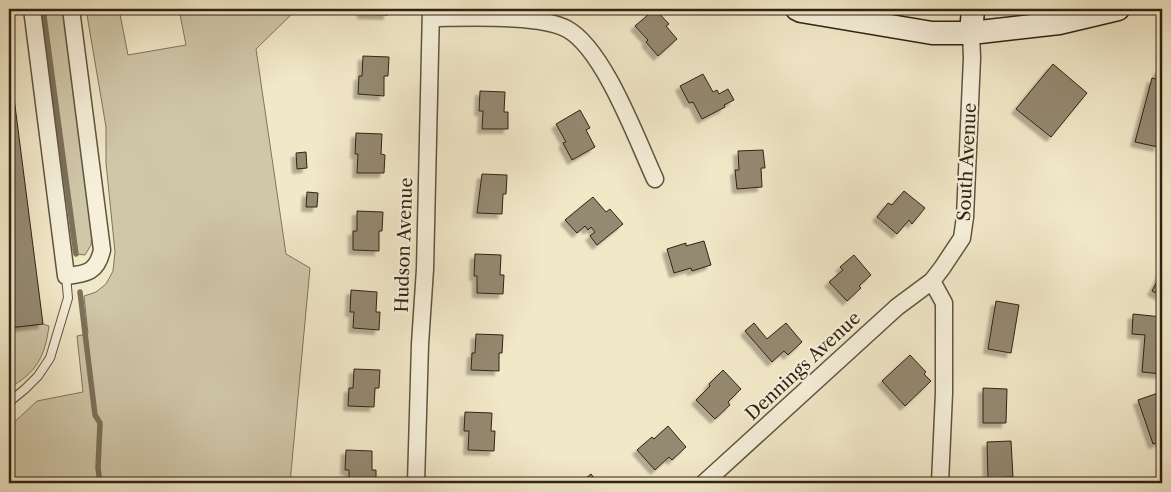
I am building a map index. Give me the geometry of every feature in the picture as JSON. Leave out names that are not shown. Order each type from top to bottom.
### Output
[{"type":"main road","points":[[797,9],[932,33],[972,33],[1059,23],[1118,9]]},
{"type":"main road","name":"South Avenue","points":[[972,33],[974,9]]},
{"type":"street","points":[[32,9],[66,276],[85,274],[93,269],[100,261],[102,250],[71,9]]},
{"type":"street","points":[[431,14],[539,20],[566,28],[580,37],[593,53],[616,93],[655,179]]},
{"type":"street","name":"Hudson Avenue","points":[[416,483],[420,344],[425,269],[431,14]]},
{"type":"street","name":"South Avenue","points":[[932,281],[962,238],[966,217],[972,33]]},
{"type":"street","points":[[932,281],[944,303],[944,393],[940,483]]},
{"type":"street","name":"Dennings Avenue","points":[[704,483],[897,307],[932,281]]},
{"type":"lane","points":[[9,402],[38,376],[50,358],[68,298],[66,276]]},
{"type":"shaded area","points":[[41,9],[65,9],[92,232],[91,245],[85,255],[76,254],[71,248]]},
{"type":"shaded area","points":[[86,9],[119,9],[128,55],[186,45],[179,9],[297,9],[256,49],[286,254],[310,268],[290,483],[9,483],[9,427],[37,401],[83,392],[77,336],[88,334],[84,296],[96,292],[106,284],[113,271],[115,252],[106,163],[106,127]]},
{"type":"shaded area","points":[[43,324],[49,326],[45,347],[38,363],[26,376],[9,388],[9,348],[15,327]]},
{"type":"building","points":[[362,9],[388,9],[388,15],[362,14]]},
{"type":"building","points":[[655,9],[669,24],[666,26],[677,39],[658,56],[646,42],[648,40],[635,26]]},
{"type":"building","points":[[363,56],[389,57],[388,76],[384,76],[384,96],[358,94],[359,76],[362,76]]},
{"type":"building","points":[[9,59],[43,324],[9,328]]},
{"type":"building","points":[[1053,64],[1087,93],[1051,137],[1016,109]]},
{"type":"building","points":[[1159,69],[1162,70],[1162,128],[1158,147],[1135,142],[1152,78],[1156,79]]},
{"type":"building","points":[[703,74],[713,92],[717,90],[719,94],[728,89],[734,100],[702,119],[693,102],[689,103],[680,86]]},
{"type":"building","points":[[480,91],[505,92],[504,112],[508,112],[508,129],[482,129],[483,111],[479,111]]},
{"type":"building","points":[[580,110],[590,128],[586,130],[595,147],[572,160],[563,143],[566,142],[556,124]]},
{"type":"building","points":[[356,133],[382,134],[381,154],[385,155],[384,173],[357,173],[358,154],[355,154]]},
{"type":"building","points":[[763,150],[765,168],[761,168],[762,187],[737,189],[735,170],[739,170],[738,151]]},
{"type":"building","points":[[306,152],[307,168],[297,169],[296,153]]},
{"type":"building","points":[[482,174],[507,175],[506,194],[503,194],[502,214],[477,213]]},
{"type":"building","points":[[904,191],[925,208],[912,224],[909,220],[897,234],[877,217],[888,203],[892,205]]},
{"type":"building","points":[[307,192],[318,193],[317,207],[306,207]]},
{"type":"building","points":[[593,197],[606,212],[610,209],[623,224],[597,245],[590,236],[595,232],[591,227],[588,230],[585,226],[577,233],[565,220]]},
{"type":"building","points":[[357,211],[383,212],[382,231],[379,231],[379,251],[353,250],[353,231],[357,231]]},
{"type":"building","points":[[704,241],[711,265],[692,271],[691,268],[674,273],[667,249],[686,243],[686,246]]},
{"type":"building","points":[[475,254],[501,255],[500,275],[504,275],[503,294],[477,293],[477,276],[474,276]]},
{"type":"building","points":[[854,255],[871,275],[847,301],[829,282],[843,270],[840,267]]},
{"type":"building","points":[[1162,272],[1162,296],[1152,291]]},
{"type":"building","points":[[351,290],[377,292],[376,312],[380,312],[379,330],[353,328],[354,312],[350,312]]},
{"type":"building","points":[[996,301],[1019,305],[1011,353],[988,349]]},
{"type":"building","points":[[1133,314],[1162,317],[1162,374],[1142,372],[1145,335],[1132,334]]},
{"type":"building","points":[[754,323],[767,339],[786,323],[802,342],[788,355],[784,351],[772,362],[745,331]]},
{"type":"building","points":[[476,334],[503,335],[502,353],[499,353],[499,371],[471,370],[472,353],[475,353]]},
{"type":"building","points":[[910,355],[926,372],[924,374],[931,381],[905,406],[882,381]]},
{"type":"building","points":[[354,369],[380,370],[379,388],[375,388],[374,407],[348,406],[349,388],[353,388]]},
{"type":"building","points":[[723,370],[741,389],[728,402],[730,405],[715,419],[696,400]]},
{"type":"building","points":[[983,388],[1007,389],[1006,423],[983,423]]},
{"type":"building","points":[[1161,392],[1162,441],[1153,444],[1138,400]]},
{"type":"building","points":[[465,412],[492,413],[491,431],[495,431],[494,451],[468,450],[469,431],[464,431]]},
{"type":"building","points":[[668,426],[686,447],[672,460],[669,457],[655,470],[637,450],[652,437],[654,439]]},
{"type":"building","points":[[1011,441],[1013,477],[988,478],[987,442]]},
{"type":"building","points":[[346,450],[372,451],[372,470],[376,470],[376,483],[349,483],[349,470],[345,470]]},
{"type":"building","points":[[591,474],[598,483],[580,483]]},
{"type":"waterway","points":[[43,9],[76,254]]},
{"type":"waterway","points":[[80,292],[95,415],[100,423],[98,468],[100,483]]}]
